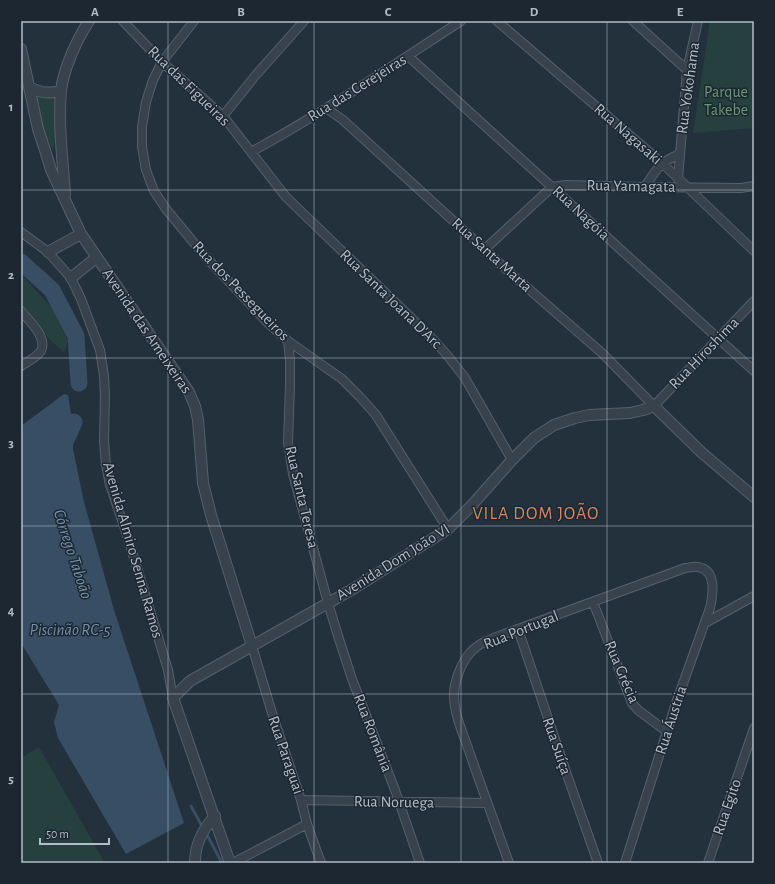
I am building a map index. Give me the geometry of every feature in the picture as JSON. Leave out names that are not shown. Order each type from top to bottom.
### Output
[{"type":"street","points":[[66,203],[60,134],[61,90],[72,54],[90,21]]},
{"type":"street","name":"Rua das Figueiras","points":[[123,21],[162,62],[223,116],[251,152]]},
{"type":"street","name":"Rua dos Pessegueiros","points":[[194,21],[162,62],[153,80],[146,102],[142,127],[142,147],[146,170],[154,191],[166,209],[204,255],[267,322],[288,341],[342,379],[370,409],[379,420],[448,530]]},
{"type":"street","points":[[223,116],[255,76],[304,21]]},
{"type":"street","name":"Rua das Cerejeiras","points":[[251,152],[270,143],[461,21]]},
{"type":"street","name":"Rua Nagasaki","points":[[497,21],[662,163],[754,251]]},
{"type":"street","points":[[633,21],[687,70]]},
{"type":"street","name":"Rua Yokohama","points":[[678,179],[687,70],[698,21]]},
{"type":"street","name":"Avenida das Ameixeiras","points":[[21,49],[40,136],[51,170],[81,234],[189,392],[195,406],[198,420],[203,484],[210,515],[252,646]]},
{"type":"street","name":"Rua Nagóia","points":[[408,56],[754,372]]},
{"type":"street","points":[[29,87],[46,93],[61,90]]},
{"type":"street","name":"Rua Santa Marta","points":[[326,108],[343,120],[602,353],[654,406]]},
{"type":"street","name":"Rua Santa Joana D'Arc","points":[[251,152],[286,197],[429,335],[447,355],[465,378],[512,460]]},
{"type":"street","name":"Rua Yokohama","points":[[645,188],[662,163],[679,154]]},
{"type":"street","name":"Rua Yamagata","points":[[552,187],[566,185],[645,188],[754,186]]},
{"type":"street","points":[[485,249],[552,187]]},
{"type":"street","name":"Avenida Almiro Senna Ramos","points":[[21,232],[48,252],[71,278],[81,299],[100,350],[105,396],[104,441],[106,465],[110,485],[168,670],[173,698],[232,863]]},
{"type":"street","points":[[48,252],[81,234]]},
{"type":"street","points":[[71,278],[97,257]]},
{"type":"street","name":"Rua Hiroshima","points":[[654,406],[754,301]]},
{"type":"street","points":[[21,311],[38,332],[42,345],[36,355],[21,366]]},
{"type":"street","name":"Rua Santa Teresa","points":[[288,341],[290,361],[288,442],[294,474],[328,603]]},
{"type":"street","points":[[654,406],[701,452],[754,497]]},
{"type":"street","name":"Avenida Dom João VI","points":[[173,698],[190,681],[328,603],[411,554],[448,530],[534,438],[554,425],[589,415],[630,413],[654,406]]},
{"type":"street","name":"Rua Portugal","points":[[509,863],[486,803],[457,716],[454,695],[463,663],[470,653],[481,644],[518,629],[685,568],[698,566],[706,570],[712,578]]},
{"type":"street","name":"Rua Áustria","points":[[625,863],[666,731],[714,594],[712,578]]},
{"type":"street","points":[[705,623],[754,596]]},
{"type":"street","name":"Rua Grécia","points":[[593,602],[632,703],[638,710],[666,731]]},
{"type":"street","name":"Rua România","points":[[328,603],[352,679],[395,790],[420,863]]},
{"type":"street","name":"Rua Suíça","points":[[518,629],[598,863]]},
{"type":"street","name":"Rua Paraguai","points":[[252,646],[272,713],[301,800],[307,824],[321,863]]},
{"type":"street","name":"Rua Egito","points":[[708,863],[754,728]]},
{"type":"street","name":"Rua Noruega","points":[[301,800],[486,803]]},
{"type":"street","points":[[195,863],[195,852],[198,840],[215,816]]},
{"type":"street","points":[[232,863],[307,824]]},
{"type":"green space","name":"Parque Takebe","points":[[710,21],[754,21],[754,128],[693,133]]},
{"type":"green space","points":[[34,92],[52,98],[59,95],[58,122],[53,150],[43,128]]},
{"type":"green space","points":[[21,274],[53,309],[68,341],[64,352],[51,341],[21,303]]},
{"type":"green space","points":[[39,747],[105,863],[21,863],[21,758]]},
{"type":"water","name":"Piscinão RC-5","points":[[64,394],[68,395],[72,420],[73,449],[84,502],[114,610],[184,823],[126,854],[58,738],[54,722],[59,705],[21,643],[21,426]]},
{"type":"waterway","name":"Córrego Taboão","points":[[21,262],[52,290],[76,336],[79,383]]},
{"type":"waterway","name":"Córrego Taboão","points":[[63,447],[74,422]]},
{"type":"waterway","name":"Córrego Taboão","points":[[191,806],[203,828]]},
{"type":"waterway","name":"Córrego Taboão","points":[[206,833],[222,863]]},
{"type":"district","name":"VILA DOM JOÃO","points":[[536,514]]}]
